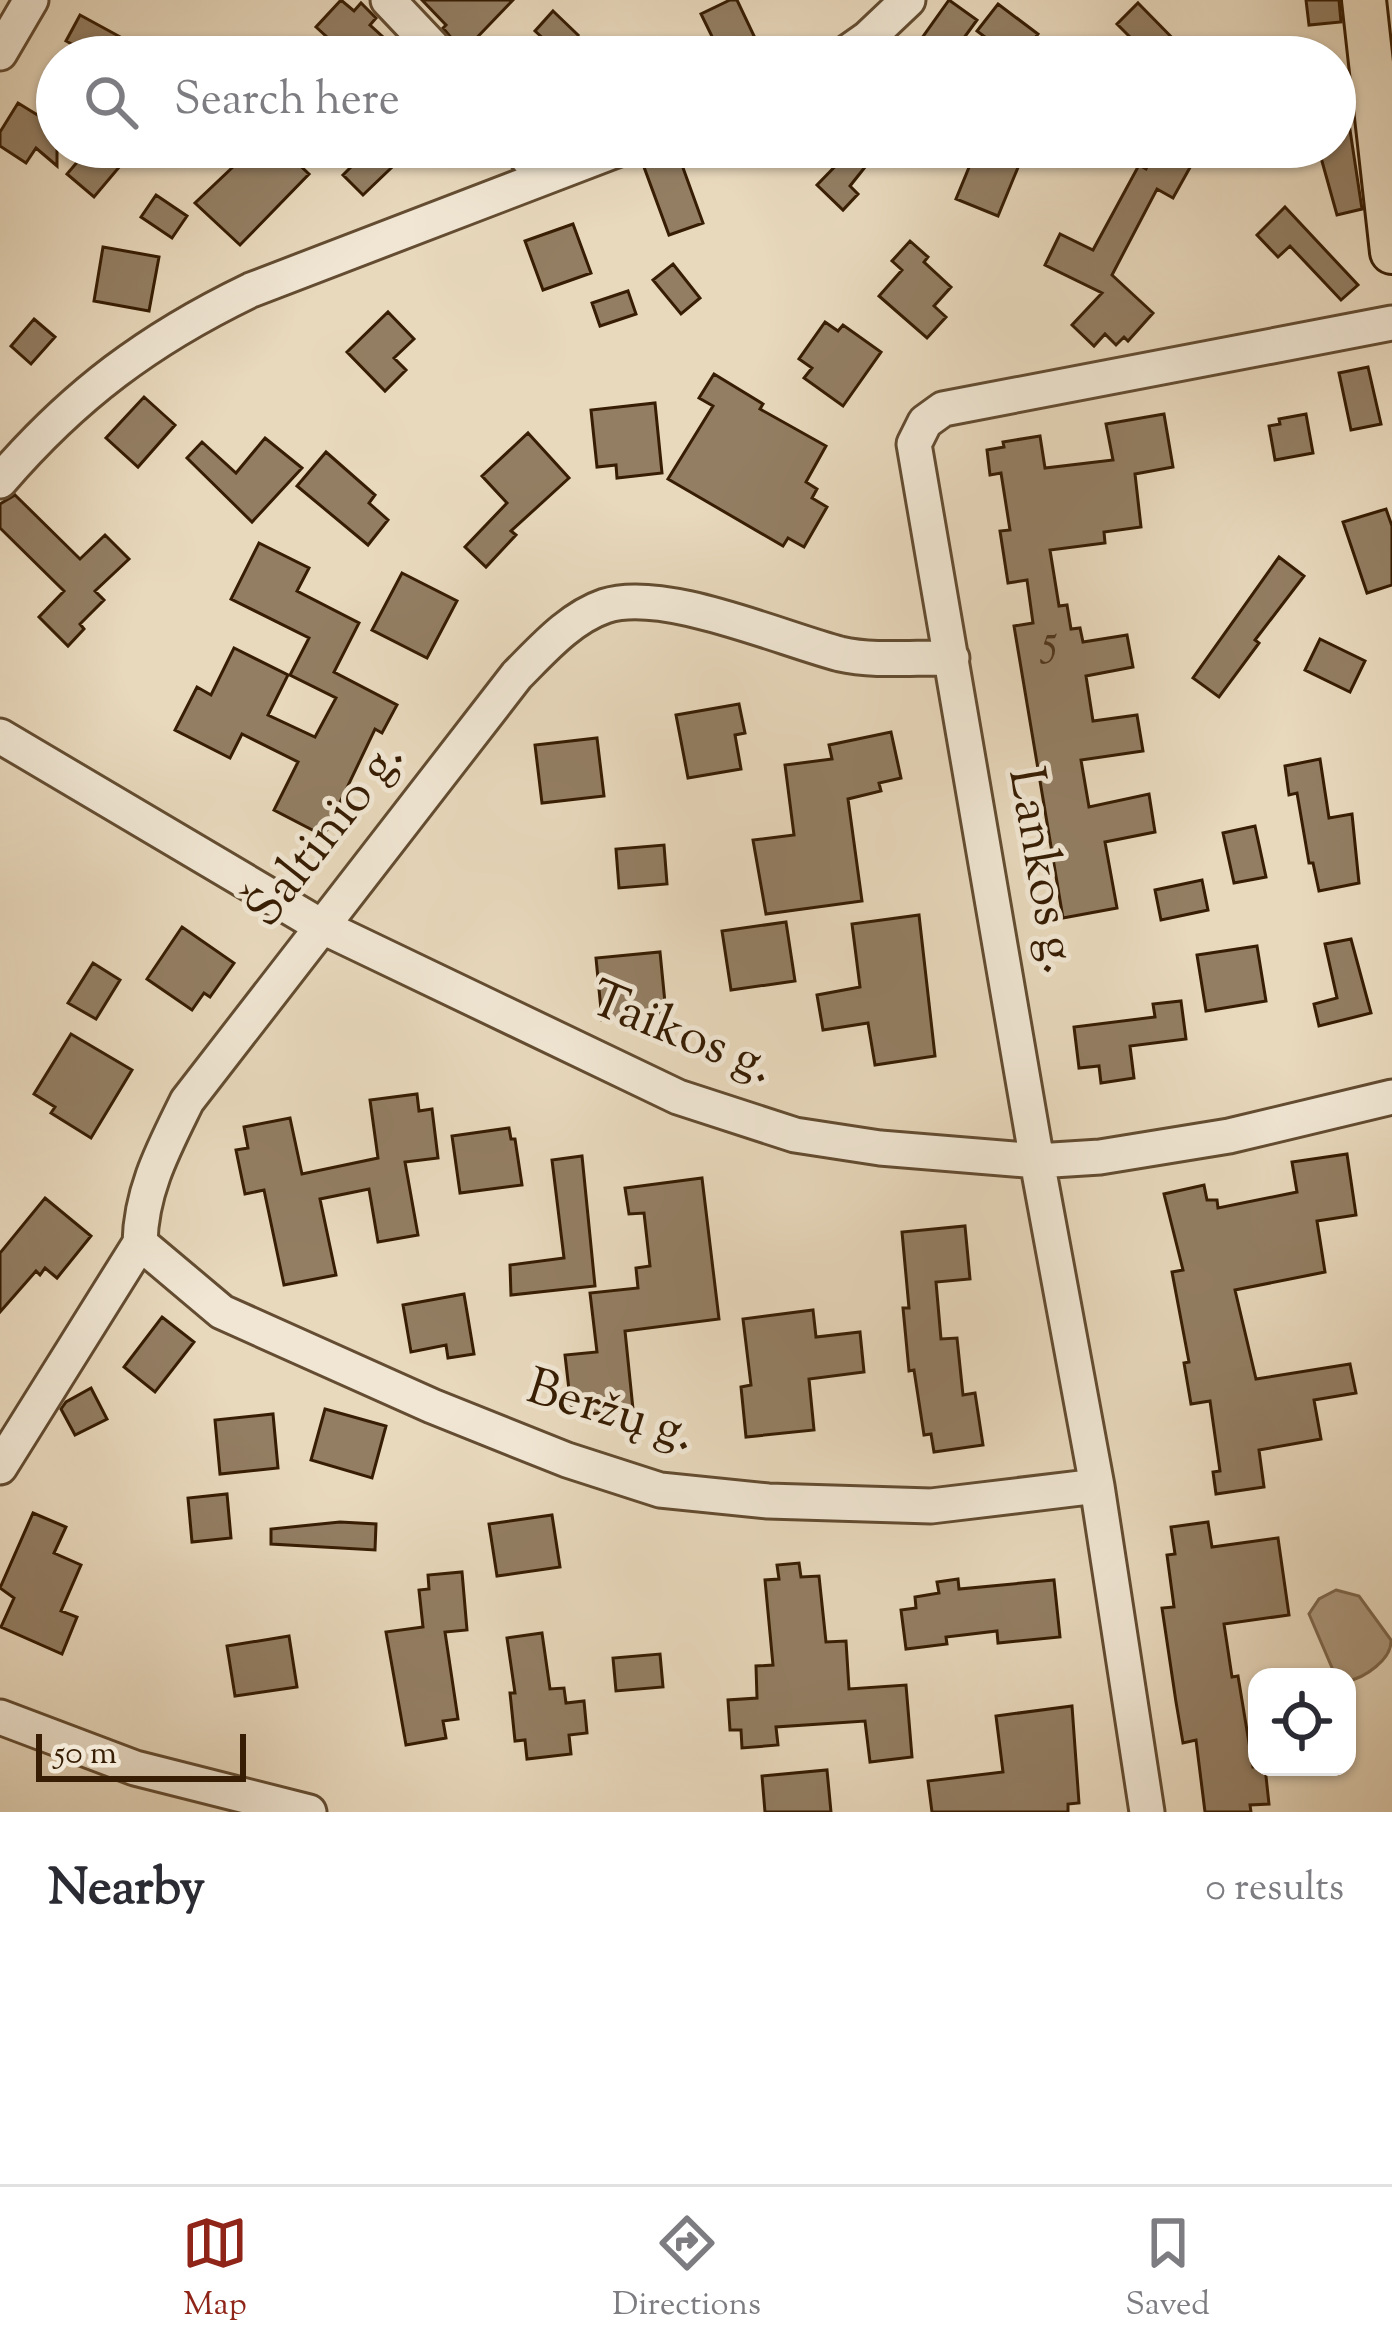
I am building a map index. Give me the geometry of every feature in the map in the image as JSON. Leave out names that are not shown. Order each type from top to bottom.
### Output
[{"type":"main road","points":[[1364,0],[1392,252]]},
{"type":"street","points":[[0,53],[31,0]]},
{"type":"street","points":[[388,0],[422,36]]},
{"type":"street","points":[[870,36],[908,0]]},
{"type":"street","points":[[536,168],[543,176]]},
{"type":"street","points":[[0,481],[92,386],[206,312],[251,290],[565,168]]},
{"type":"street","name":"Lankos g.","points":[[1147,1812],[1097,1486],[914,445],[925,422],[944,409],[1392,323]]},
{"type":"street","name":"Šaltinio g.","points":[[0,1467],[140,1243],[140,1213],[154,1169],[187,1101],[518,675],[558,634],[600,608],[626,601],[658,603],[847,656],[952,658]]},
{"type":"street","name":"Taikos g.","points":[[0,736],[321,926],[698,1103],[795,1135],[880,1148],[1037,1161],[1100,1157],[1229,1136],[1392,1097]]},
{"type":"street","name":"Beržų g.","points":[[140,1243],[222,1312],[432,1406],[567,1460],[660,1490],[768,1501],[931,1506],[1097,1486]]},
{"type":"street","points":[[0,1717],[136,1768],[309,1812]]},
{"type":"shaded area","points":[[1336,1590],[1359,1596],[1391,1640],[1387,1654],[1362,1676],[1356,1678],[1356,1668],[1332,1668],[1309,1614],[1319,1599]]},
{"type":"building","points":[[341,0],[354,11],[361,3],[376,18],[370,25],[382,36],[326,36],[316,27]]},
{"type":"building","points":[[422,0],[513,0],[478,36],[450,36],[443,28],[446,25]]},
{"type":"building","points":[[737,0],[754,36],[712,36],[701,14]]},
{"type":"building","points":[[949,0],[977,20],[965,36],[923,36]]},
{"type":"building","points":[[1306,0],[1339,0],[1341,22],[1309,25]]},
{"type":"building","points":[[1138,3],[1170,36],[1129,36],[1117,24]]},
{"type":"building","points":[[998,4],[1038,34],[984,36],[977,31]]},
{"type":"building","points":[[553,11],[578,35],[540,36],[535,31]]},
{"type":"building","points":[[80,15],[118,36],[69,36]]},
{"type":"building","points":[[18,103],[36,114],[36,148],[26,163],[0,146],[0,132]]},
{"type":"building","points":[[72,168],[118,168],[94,197],[67,174]]},
{"type":"building","points":[[232,168],[303,168],[309,174],[240,245],[195,203]]},
{"type":"building","points":[[350,168],[391,168],[363,195],[343,175]]},
{"type":"building","points":[[644,168],[683,168],[703,223],[669,235]]},
{"type":"building","points":[[834,168],[864,168],[850,186],[858,194],[843,210],[817,185]]},
{"type":"building","points":[[969,168],[1018,168],[998,216],[956,199]]},
{"type":"building","points":[[1137,168],[1190,168],[1173,198],[1157,189],[1112,275],[1153,313],[1128,341],[1124,337],[1116,345],[1105,334],[1094,346],[1072,325],[1102,293],[1045,265],[1060,234],[1093,250]]},
{"type":"building","points":[[1324,168],[1356,168],[1362,209],[1337,215]]},
{"type":"building","points":[[156,195],[187,216],[172,238],[141,217]]},
{"type":"building","points":[[1285,207],[1358,285],[1341,300],[1290,246],[1278,257],[1257,235]]},
{"type":"building","points":[[573,224],[591,273],[543,290],[525,241]]},
{"type":"building","points":[[910,241],[951,287],[934,306],[946,317],[927,338],[879,296],[902,270],[892,261]]},
{"type":"building","points":[[103,247],[159,257],[149,311],[94,301]]},
{"type":"building","points":[[673,264],[700,298],[681,314],[653,280]]},
{"type":"building","points":[[628,291],[636,314],[600,326],[592,303]]},
{"type":"building","points":[[388,312],[414,339],[394,358],[406,370],[385,391],[347,352]]},
{"type":"building","points":[[34,319],[55,337],[31,364],[11,346]]},
{"type":"building","points":[[825,322],[838,331],[843,325],[881,352],[843,406],[804,378],[812,368],[799,359]]},
{"type":"building","points":[[1368,367],[1381,424],[1351,430],[1339,373]]},
{"type":"building","points":[[714,374],[763,404],[760,409],[826,446],[806,482],[817,489],[812,498],[827,507],[804,547],[788,538],[783,546],[668,479],[713,406],[699,398]]},
{"type":"building","points":[[144,397],[175,425],[138,467],[106,438]]},
{"type":"building","points":[[655,403],[662,473],[617,478],[616,465],[597,467],[591,410]]},
{"type":"building","points":[[1164,414],[1173,467],[1135,474],[1141,527],[1104,532],[1105,543],[1050,550],[1059,606],[1067,605],[1071,629],[1080,628],[1083,642],[1127,635],[1133,667],[1086,676],[1093,721],[1137,715],[1143,751],[1081,760],[1089,807],[1149,794],[1155,832],[1105,842],[1117,908],[1063,918],[1014,626],[1033,623],[1027,580],[1008,583],[1000,531],[1010,530],[1001,473],[990,475],[987,450],[1004,447],[1003,442],[1040,436],[1045,468],[1113,460],[1106,424]]},
{"type":"building","points":[[1306,414],[1313,453],[1275,460],[1269,426]]},
{"type":"building","points":[[528,433],[569,478],[511,531],[516,535],[486,567],[465,547],[507,503],[482,476]]},
{"type":"building","points":[[265,438],[302,468],[252,522],[187,458],[202,442],[236,473]]},
{"type":"building","points":[[326,452],[375,495],[369,503],[388,520],[368,545],[297,486]]},
{"type":"building","points":[[15,495],[80,559],[105,535],[129,559],[95,591],[104,600],[80,624],[84,629],[68,646],[39,617],[64,591],[0,528],[0,504]]},
{"type":"building","points":[[1386,509],[1392,526],[1392,585],[1367,593],[1343,522]]},
{"type":"building","points":[[259,543],[309,568],[297,591],[359,623],[334,672],[397,705],[382,733],[375,729],[324,836],[274,810],[298,762],[242,734],[230,758],[175,730],[197,687],[211,695],[234,648],[288,675],[268,715],[315,737],[336,698],[290,675],[309,638],[231,599]]},
{"type":"building","points":[[1279,557],[1304,576],[1219,697],[1193,678]]},
{"type":"building","points":[[402,573],[457,601],[427,658],[372,630]]},
{"type":"building","points":[[1320,639],[1365,661],[1350,692],[1305,670]]},
{"type":"building","points":[[739,704],[745,733],[735,735],[741,769],[688,778],[676,715]]},
{"type":"building","points":[[891,732],[901,778],[879,783],[881,791],[848,799],[862,901],[766,914],[753,840],[794,835],[785,765],[832,759],[829,745]]},
{"type":"building","points":[[597,738],[604,796],[542,803],[535,745]]},
{"type":"building","points":[[1320,759],[1329,818],[1352,814],[1359,883],[1319,891],[1313,863],[1309,863],[1297,793],[1289,795],[1285,766]]},
{"type":"building","points":[[1255,826],[1266,877],[1234,883],[1223,833]]},
{"type":"building","points":[[664,845],[667,884],[619,888],[616,849]]},
{"type":"building","points":[[1202,880],[1208,910],[1161,920],[1155,890]]},
{"type":"building","points":[[919,915],[935,1056],[875,1065],[868,1023],[823,1030],[817,995],[860,987],[852,924]]},
{"type":"building","points":[[786,922],[795,981],[731,990],[722,931]]},
{"type":"building","points":[[182,927],[234,963],[210,997],[204,993],[192,1010],[147,979]]},
{"type":"building","points":[[1351,939],[1371,1013],[1319,1026],[1314,1004],[1337,998],[1325,944]]},
{"type":"building","points":[[1257,946],[1266,1001],[1206,1011],[1197,955]]},
{"type":"building","points":[[660,952],[666,1013],[602,1020],[596,958]]},
{"type":"building","points":[[93,963],[120,980],[96,1019],[68,1003]]},
{"type":"building","points":[[1181,1001],[1186,1039],[1130,1046],[1134,1078],[1101,1083],[1099,1066],[1079,1068],[1074,1027],[1155,1017],[1153,1004]]},
{"type":"building","points":[[71,1034],[132,1070],[91,1138],[51,1113],[55,1107],[34,1094]]},
{"type":"building","points":[[417,1094],[419,1111],[432,1109],[438,1158],[405,1162],[418,1235],[378,1242],[369,1189],[320,1199],[336,1275],[284,1285],[264,1190],[245,1194],[236,1150],[248,1148],[244,1127],[290,1118],[302,1174],[378,1158],[370,1100]]},
{"type":"building","points":[[509,1128],[522,1185],[460,1193],[452,1136]]},
{"type":"building","points":[[1347,1154],[1356,1215],[1317,1221],[1325,1272],[1235,1290],[1256,1379],[1350,1364],[1356,1393],[1314,1400],[1321,1439],[1259,1450],[1264,1487],[1216,1494],[1213,1472],[1220,1471],[1210,1401],[1191,1404],[1184,1363],[1189,1362],[1172,1272],[1183,1270],[1164,1194],[1204,1185],[1207,1200],[1217,1200],[1218,1208],[1297,1192],[1292,1162]]},
{"type":"building","points":[[582,1156],[595,1286],[511,1295],[510,1265],[564,1258],[552,1160]]},
{"type":"building","points":[[702,1178],[719,1319],[625,1331],[633,1409],[572,1416],[565,1355],[597,1352],[590,1293],[638,1288],[636,1268],[650,1266],[644,1213],[629,1214],[625,1188]]},
{"type":"building","points":[[45,1198],[91,1236],[57,1278],[45,1268],[40,1275],[36,1271],[0,1312],[0,1253]]},
{"type":"building","points":[[965,1226],[970,1279],[936,1282],[941,1339],[957,1338],[963,1395],[975,1393],[983,1445],[934,1452],[931,1434],[924,1435],[914,1370],[909,1371],[902,1232]]},
{"type":"building","points":[[464,1294],[474,1354],[448,1358],[446,1345],[411,1352],[403,1305]]},
{"type":"building","points":[[813,1310],[816,1337],[860,1332],[864,1372],[809,1379],[814,1430],[746,1437],[741,1387],[751,1385],[743,1319]]},
{"type":"building","points":[[162,1317],[194,1342],[155,1392],[124,1367]]},
{"type":"building","points":[[91,1388],[107,1419],[75,1435],[61,1409]]},
{"type":"building","points":[[325,1409],[386,1426],[372,1478],[311,1460]]},
{"type":"building","points":[[273,1414],[278,1468],[220,1474],[215,1420]]},
{"type":"building","points":[[227,1494],[231,1538],[192,1542],[188,1498]]},
{"type":"building","points":[[33,1513],[66,1527],[54,1553],[81,1565],[61,1611],[77,1617],[62,1654],[1,1627],[14,1598],[0,1588]]},
{"type":"building","points":[[552,1515],[560,1567],[497,1576],[489,1524]]},
{"type":"building","points":[[340,1522],[376,1524],[375,1550],[271,1544],[271,1529]]},
{"type":"building","points":[[1208,1522],[1212,1547],[1278,1538],[1289,1615],[1224,1624],[1248,1737],[1248,1776],[1266,1776],[1269,1804],[1250,1805],[1251,1812],[1205,1812],[1196,1740],[1183,1743],[1162,1608],[1174,1607],[1167,1555],[1175,1554],[1171,1527]]},
{"type":"building","points":[[799,1563],[801,1577],[819,1576],[826,1642],[846,1641],[849,1689],[906,1685],[912,1757],[870,1762],[865,1721],[776,1727],[778,1745],[742,1748],[741,1730],[730,1730],[728,1700],[757,1698],[756,1666],[773,1665],[765,1580],[779,1579],[777,1565]]},
{"type":"building","points":[[462,1572],[467,1630],[445,1632],[458,1719],[443,1721],[446,1738],[406,1745],[386,1632],[423,1627],[419,1590],[429,1589],[428,1575]]},
{"type":"building","points":[[958,1579],[959,1589],[1054,1580],[1060,1637],[998,1643],[997,1631],[946,1637],[947,1644],[906,1649],[901,1610],[916,1608],[915,1597],[939,1593],[937,1582]]},
{"type":"building","points":[[542,1633],[550,1689],[564,1688],[566,1703],[584,1701],[587,1733],[569,1735],[571,1754],[527,1759],[525,1740],[515,1741],[510,1693],[515,1693],[507,1638]]},
{"type":"building","points":[[289,1636],[297,1687],[235,1696],[227,1646]]},
{"type":"building","points":[[660,1654],[663,1687],[616,1691],[613,1658]]},
{"type":"building","points":[[1072,1706],[1079,1803],[1068,1804],[1068,1812],[932,1812],[928,1781],[1003,1772],[996,1716]]},
{"type":"building","points":[[827,1770],[831,1812],[765,1812],[762,1776]]}]
